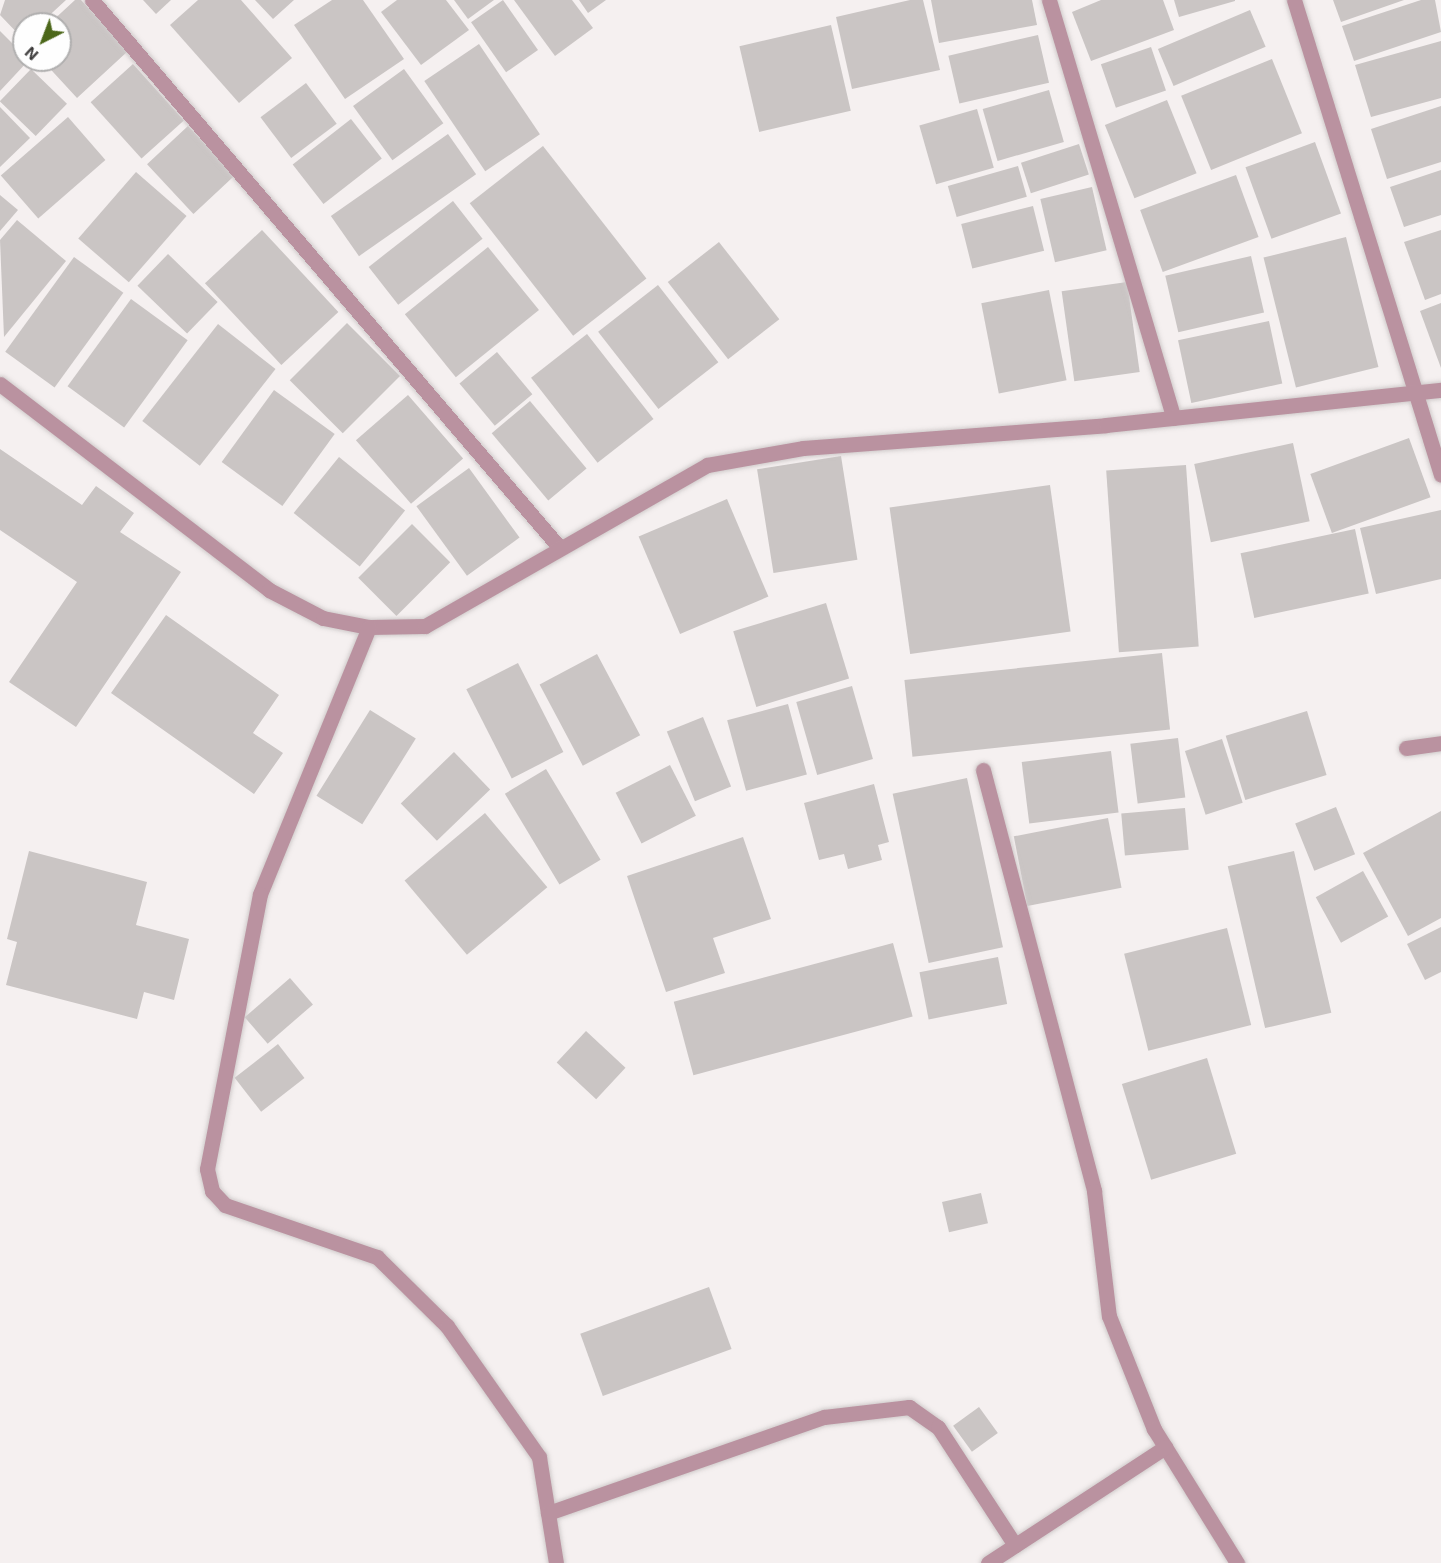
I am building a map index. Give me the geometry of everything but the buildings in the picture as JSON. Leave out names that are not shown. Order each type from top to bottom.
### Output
[{"type":"street","points":[[92,0],[560,547]]},
{"type":"street","points":[[1049,0],[1174,418]]},
{"type":"street","points":[[1294,0],[1420,394],[1441,475]]},
{"type":"street","points":[[0,384],[269,590],[323,618],[369,627],[425,626],[707,465],[803,448],[1174,418],[1441,390]]},
{"type":"street","points":[[369,627],[261,894],[207,1169],[212,1191],[225,1205],[377,1257],[447,1326],[539,1457],[556,1563]]},
{"type":"street","points":[[1406,748],[1441,743]]},
{"type":"street","points":[[983,770],[1094,1191],[1109,1316],[1165,1447],[1237,1563]]},
{"type":"street","points":[[548,1513],[824,1418],[909,1407],[938,1427],[1015,1545]]},
{"type":"street","points":[[988,1563],[1165,1447]]}]
